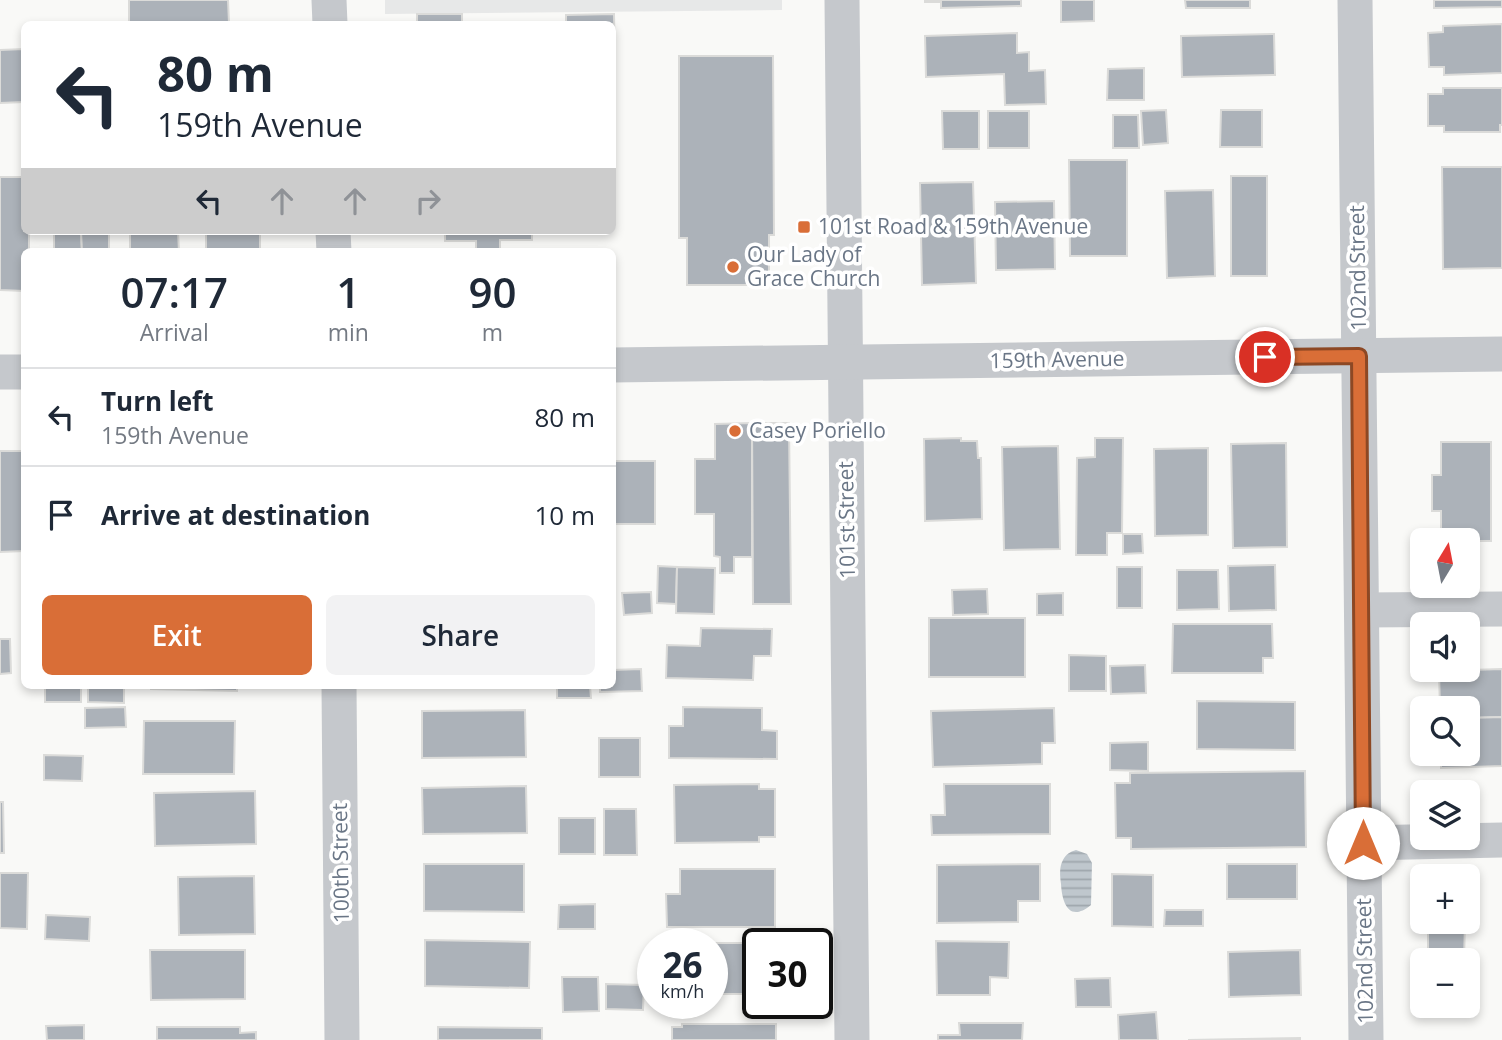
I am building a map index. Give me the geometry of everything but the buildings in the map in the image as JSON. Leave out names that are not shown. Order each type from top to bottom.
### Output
[{"type":"street","points":[[330,0],[330,21]]},
{"type":"street","name":"101st Street","points":[[842,0],[852,1040]]},
{"type":"street","name":"102nd Street","points":[[1355,0],[1366,1040]]},
{"type":"street","name":"159th Avenue","points":[[616,365],[1502,354]]},
{"type":"street","points":[[0,372],[21,372]]},
{"type":"street","points":[[1362,610],[1502,609]]},
{"type":"street","name":"100th Street","points":[[339,689],[342,1040]]},
{"type":"street","points":[[1363,843],[1502,840]]},
{"type":"shaded area","points":[[385,0],[782,0],[782,10],[385,14]]},
{"type":"shaded area","points":[[1076,850],[1087,854],[1092,863],[1091,905],[1077,912],[1065,904],[1060,875],[1064,858]]},
{"type":"place","name":"101st Road & 159th Avenue","points":[[804,227]]},
{"type":"place","name":"Our Lady of Grace Church","points":[[733,267]]},
{"type":"place","name":"Casey Poriello","points":[[735,431]]},
{"type":"route","points":[[1265,357],[1359,356],[1363,843]]}]
